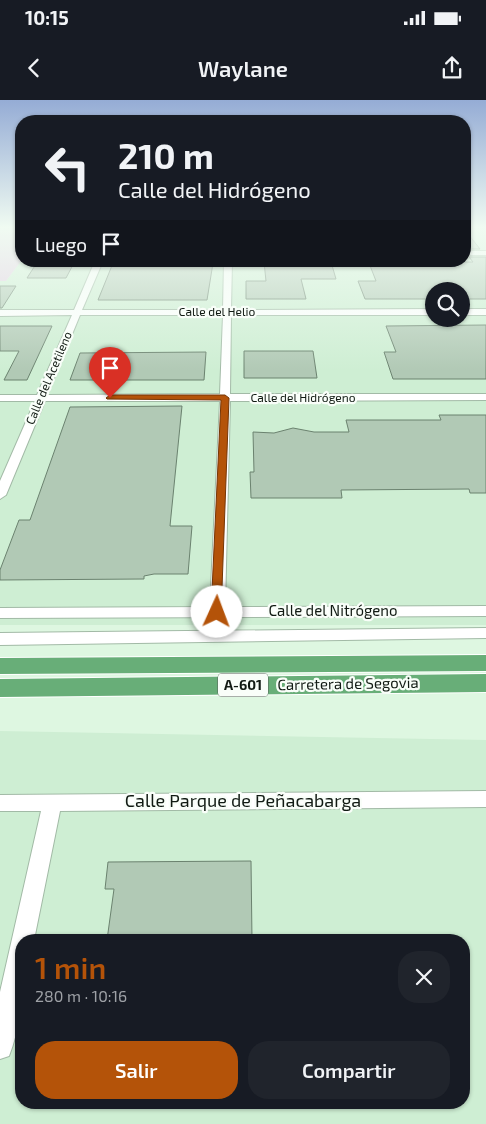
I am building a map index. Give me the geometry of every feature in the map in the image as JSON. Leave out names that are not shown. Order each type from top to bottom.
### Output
[{"type":"highway","name":"Carretera de Segovia","points":[[0,666],[486,663]]},
{"type":"highway","name":"Carretera de Segovia","points":[[0,688],[486,683]]},
{"type":"street","name":"Calle del Acetileno","points":[[0,495],[92,276]]},
{"type":"street","points":[[217,612],[227,276]]},
{"type":"street","name":"Calle del Helio","points":[[0,312],[425,312]]},
{"type":"street","points":[[470,312],[486,312]]},
{"type":"street","name":"Calle del Hidrógeno","points":[[0,398],[486,397]]},
{"type":"street","name":"Calle del Nitrógeno","points":[[0,613],[486,611]]},
{"type":"street","points":[[0,639],[486,633]]},
{"type":"street","name":"Calle Parque de Peñacabarga","points":[[0,803],[486,799]]},
{"type":"street","points":[[24,934],[52,802]]},
{"type":"street","points":[[0,1047],[15,976]]},
{"type":"shaded area","points":[[0,276],[10,276],[6,281],[0,281]]},
{"type":"shaded area","points":[[10,276],[486,276],[486,625],[0,625],[0,281],[6,281]]},
{"type":"shaded area","points":[[0,731],[486,740],[486,1124],[0,1124]]},
{"type":"building","points":[[28,276],[67,276],[66,278],[27,278]]},
{"type":"building","points":[[108,276],[211,276],[207,300],[98,300]]},
{"type":"building","points":[[265,276],[335,276],[336,279],[301,279],[306,299],[246,299],[246,281],[266,281]]},
{"type":"building","points":[[374,276],[486,276],[486,299],[470,299],[470,282],[425,282],[425,299],[365,299],[358,281],[376,281]]},
{"type":"building","points":[[0,286],[16,286],[2,308],[0,308]]},
{"type":"building","points":[[470,325],[486,325],[486,379],[393,379],[384,352],[396,352],[386,326],[470,327]]},
{"type":"building","points":[[0,326],[52,326],[27,380],[4,380],[19,351],[0,351]]},
{"type":"building","points":[[244,351],[313,351],[317,378],[244,378]]},
{"type":"building","points":[[206,352],[204,380],[70,380],[80,353]]},
{"type":"building","points":[[182,406],[170,526],[192,526],[188,574],[154,574],[144,576],[144,579],[0,580],[0,570],[19,520],[30,520],[70,407]]},
{"type":"building","points":[[439,415],[486,415],[486,493],[470,493],[469,489],[341,490],[342,498],[251,498],[250,472],[254,472],[253,432],[274,433],[293,428],[314,432],[349,432],[346,420],[441,420]]},
{"type":"building","points":[[251,861],[252,934],[108,934],[114,889],[105,889],[108,862]]},
{"type":"route","points":[[110,398],[225,398],[217,612]]}]
